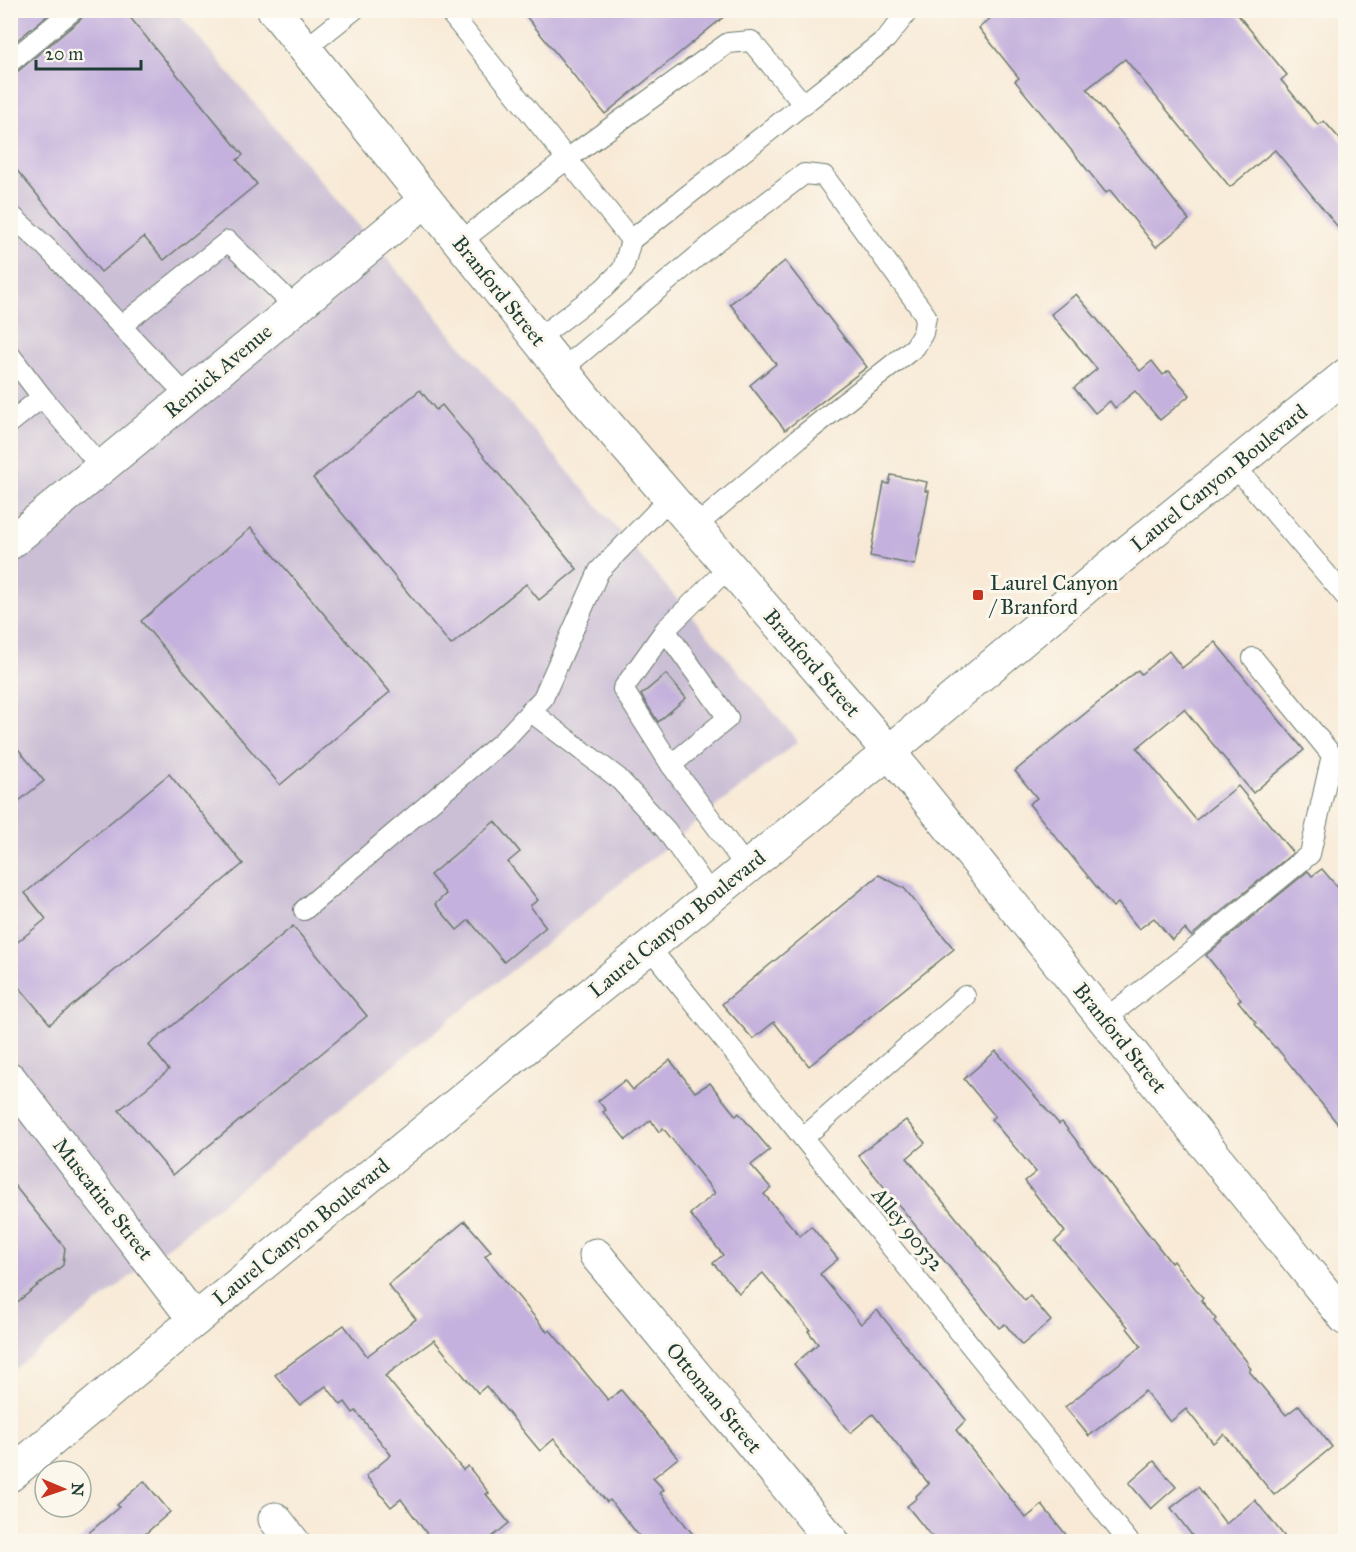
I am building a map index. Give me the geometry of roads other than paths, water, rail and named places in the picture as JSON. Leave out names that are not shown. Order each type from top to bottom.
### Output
[{"type":"main road","name":"Branford Street","points":[[274,10],[537,339],[670,498],[889,752],[1346,1319]]},
{"type":"main road","name":"Remick Avenue","points":[[10,543],[426,200]]},
{"type":"main road","name":"Laurel Canyon Boulevard","points":[[10,1475],[195,1320],[889,752],[1124,555],[1346,375]]},
{"type":"main road","name":"Muscatine Street","points":[[10,1079],[195,1320]]},
{"type":"main road","name":"Ottoman Street","points":[[596,1255],[833,1542]]},
{"type":"lane","points":[[10,62],[73,10]]},
{"type":"lane","points":[[305,49],[354,10]]},
{"type":"lane","points":[[448,10],[631,240]]},
{"type":"lane","points":[[537,339],[603,289],[623,269],[631,240],[886,39],[905,15],[906,10]]},
{"type":"lane","points":[[460,242],[567,159],[729,43],[751,41],[804,105]]},
{"type":"lane","points":[[562,369],[711,245],[804,174],[824,176],[926,315],[923,333],[915,347],[797,440],[695,527]]},
{"type":"lane","points":[[10,213],[46,247],[188,397]]},
{"type":"lane","points":[[121,326],[228,242],[296,308]]},
{"type":"lane","points":[[10,355],[102,468]]},
{"type":"lane","points":[[10,423],[42,397]]},
{"type":"lane","points":[[1234,465],[1346,597]]},
{"type":"lane","points":[[304,910],[502,741],[543,698],[599,571],[670,498]]},
{"type":"lane","points":[[729,567],[665,630],[623,689],[671,765],[747,868]]},
{"type":"lane","points":[[665,630],[728,718],[671,765]]},
{"type":"lane","points":[[1105,1019],[1310,854],[1332,755],[1253,658]]},
{"type":"lane","points":[[530,711],[618,778],[666,830],[712,896]]},
{"type":"lane","name":"Alley 90532","points":[[650,947],[1129,1542]]},
{"type":"lane","points":[[803,1138],[965,996]]},
{"type":"place","name":"Laurel Canyon / Branford","points":[[978,595]]}]
